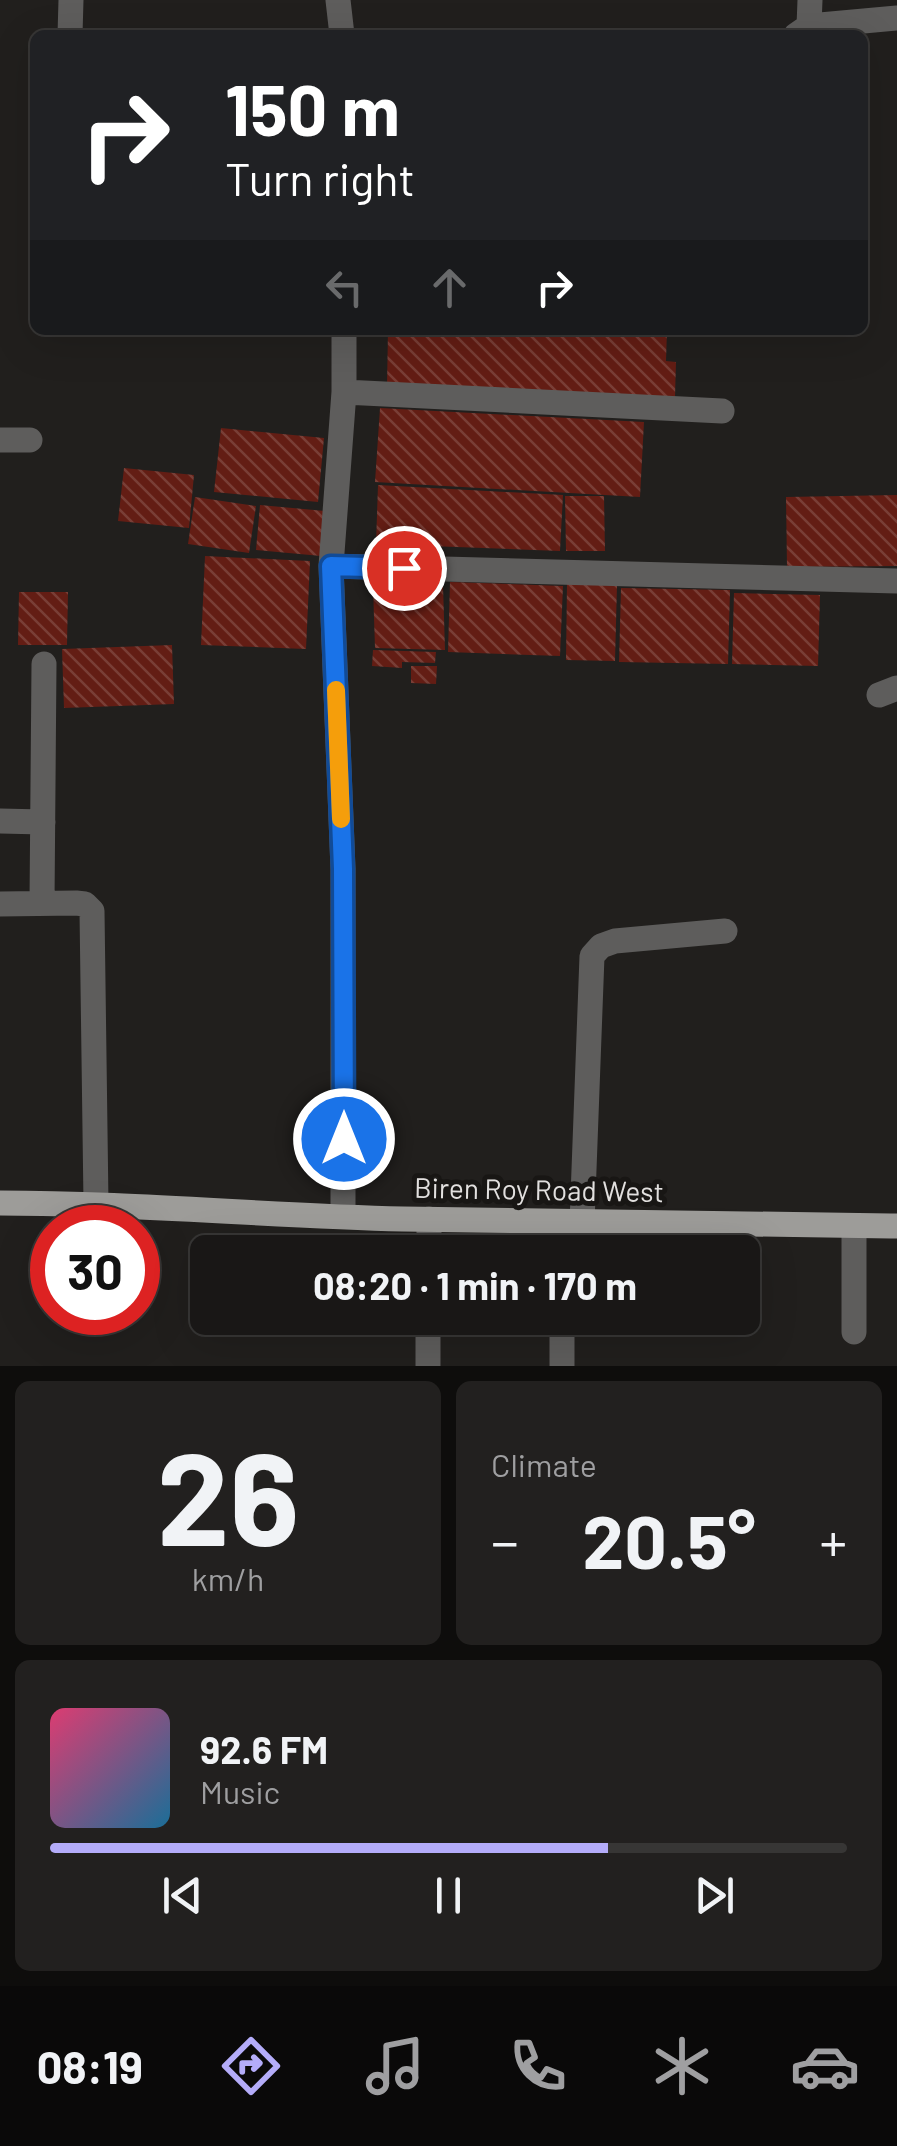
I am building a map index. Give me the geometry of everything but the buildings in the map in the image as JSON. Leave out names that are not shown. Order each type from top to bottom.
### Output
[{"type":"main road","name":"Biren Roy Road West","points":[[0,1204],[96,1204],[202,1212],[572,1224],[668,1221],[897,1226]]},
{"type":"street","points":[[70,30],[71,0]]},
{"type":"street","points":[[338,0],[341,30]]},
{"type":"street","points":[[802,30],[810,0]]},
{"type":"street","points":[[809,30],[897,18]]},
{"type":"street","points":[[344,335],[344,392],[331,566],[343,869],[344,1216]]},
{"type":"street","points":[[344,392],[722,411]]},
{"type":"street","points":[[0,440],[30,440]]},
{"type":"street","points":[[331,566],[897,581]]},
{"type":"street","points":[[42,903],[44,664]]},
{"type":"street","points":[[0,822],[43,822]]},
{"type":"street","points":[[0,904],[85,904],[92,911],[96,1204]]},
{"type":"street","points":[[568,1235],[592,956],[601,946],[616,940],[725,931]]},
{"type":"street","points":[[429,1219],[429,1235]]},
{"type":"street","points":[[854,1226],[854,1332]]},
{"type":"street","points":[[428,1335],[428,1366]]},
{"type":"street","points":[[562,1335],[562,1366]]},
{"type":"slow traffic","points":[[336,690],[341,819]]},
{"type":"route","points":[[344,1139],[343,869],[331,566],[404,568]]}]
